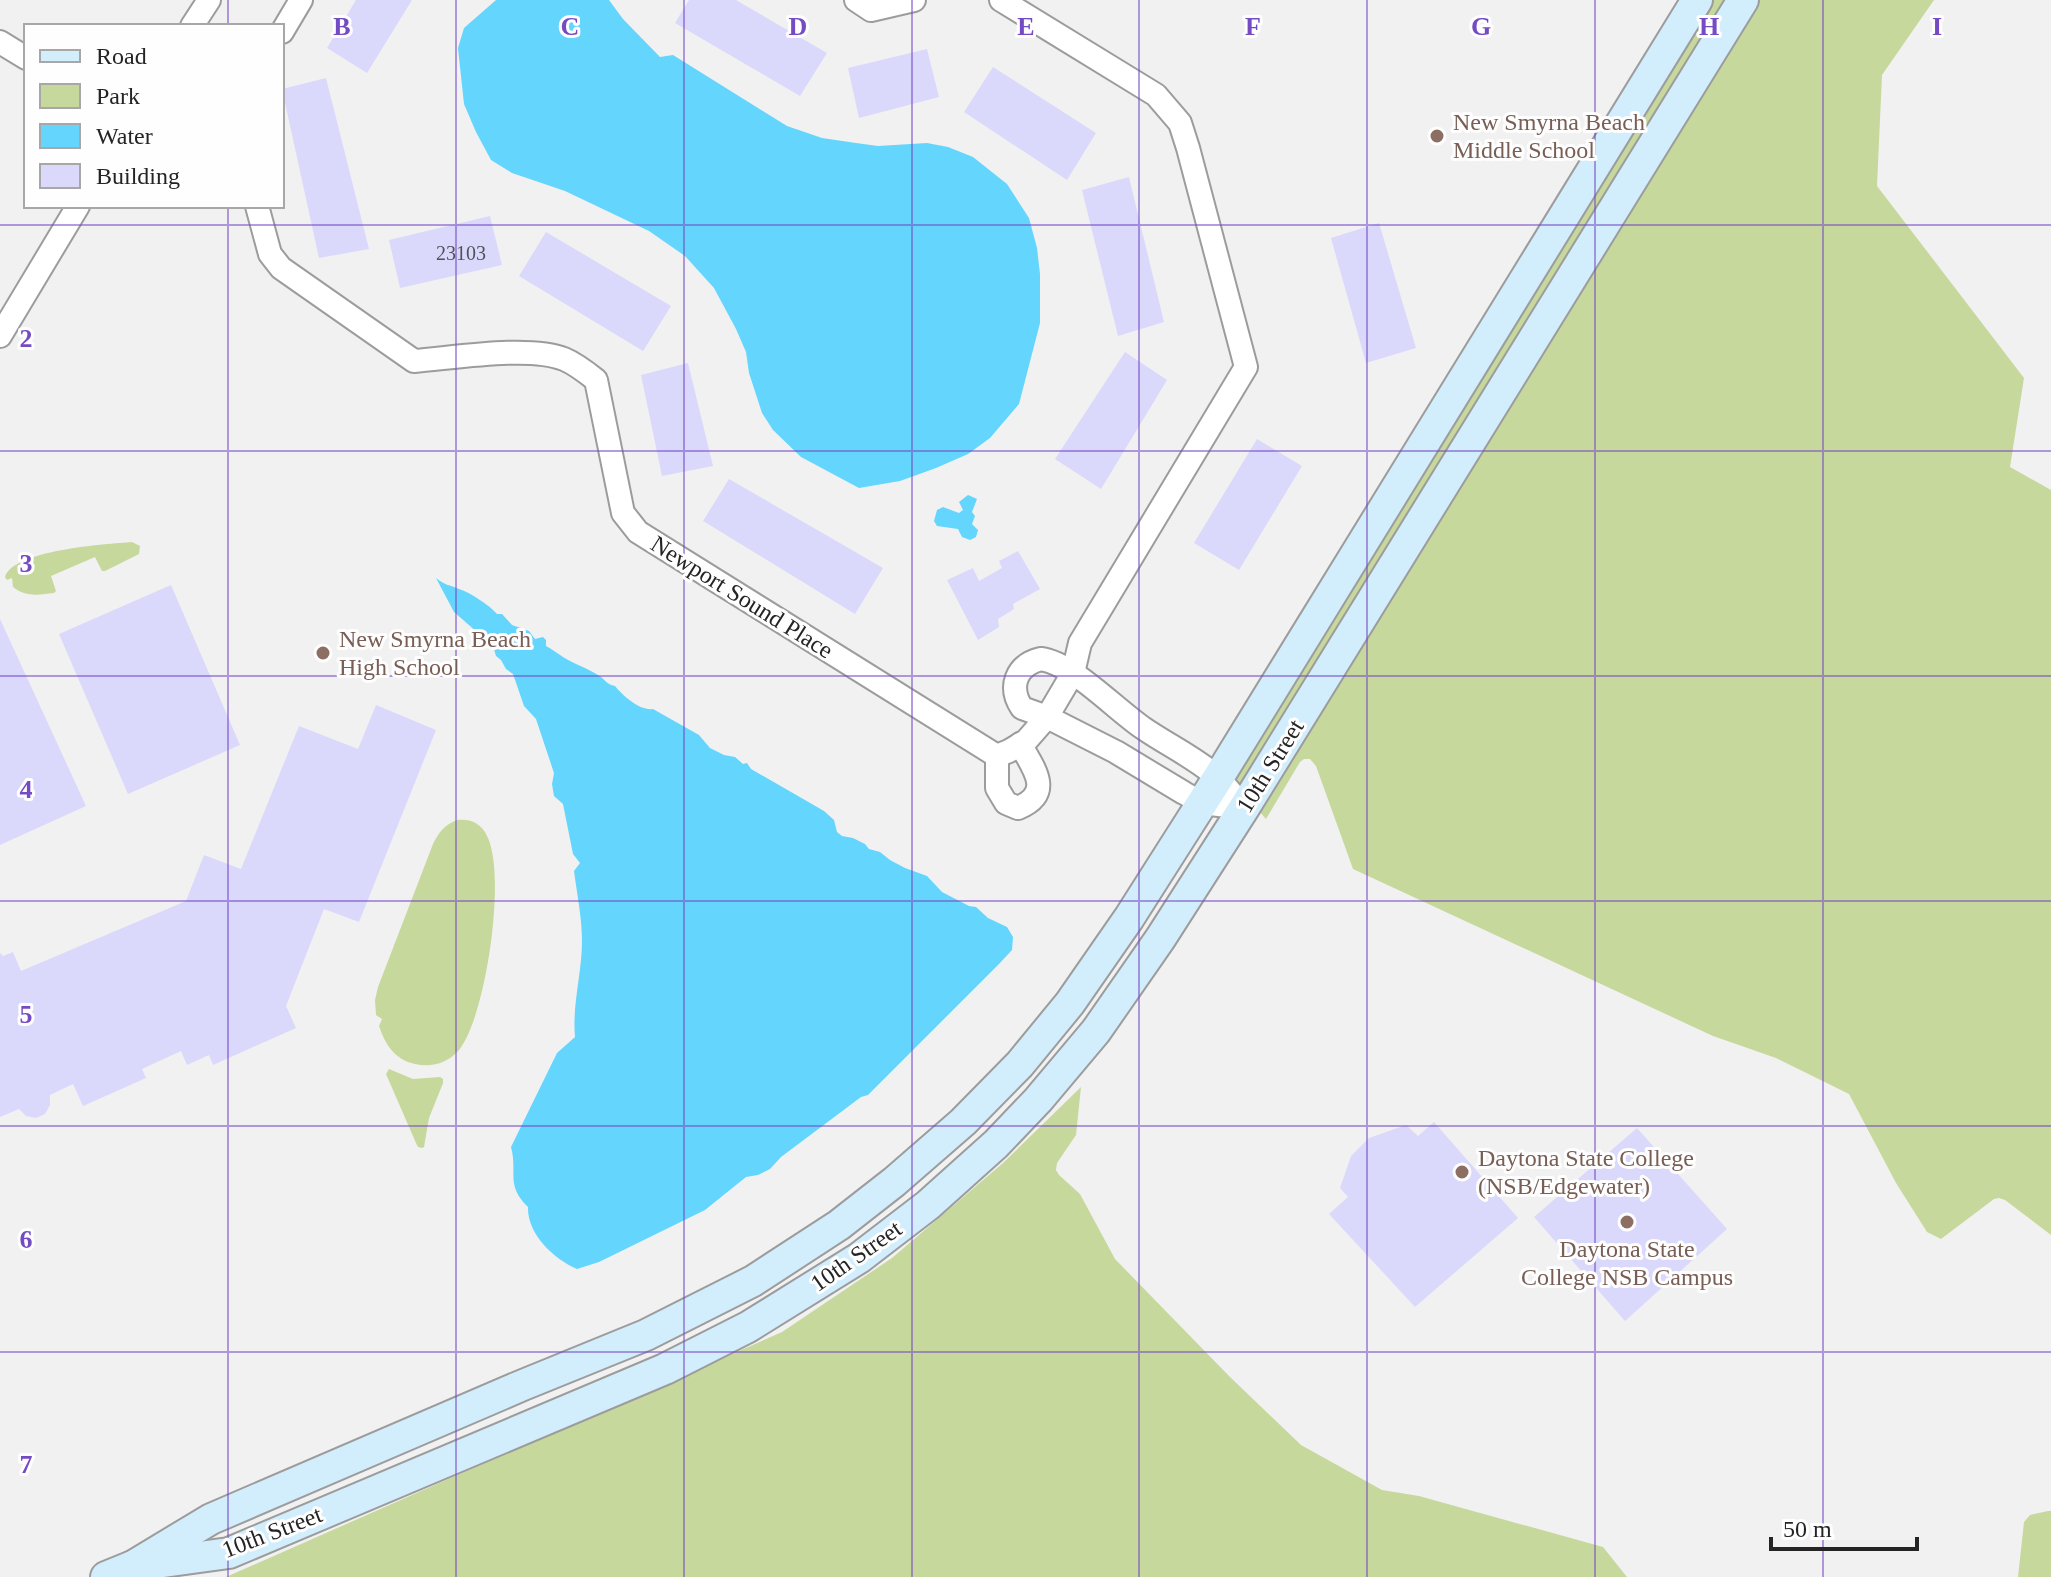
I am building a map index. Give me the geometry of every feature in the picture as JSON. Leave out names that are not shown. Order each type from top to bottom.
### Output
[{"type":"street","points":[[193,24],[209,0]]},
{"type":"street","points":[[284,29],[301,0]]},
{"type":"street","points":[[856,0],[871,10],[914,0]]},
{"type":"street","points":[[1001,0],[1156,95],[1180,123],[1246,367],[1080,643],[1073,673],[1047,717],[1026,741],[1020,744],[997,756],[997,788],[1006,803],[1018,808],[1031,802],[1038,790],[1038,776],[1020,744]]},
{"type":"street","name":"10th Street","points":[[120,1572],[211,1519],[646,1335],[753,1281],[839,1225],[963,1122],[1020,1064],[1070,1003],[1129,918],[1697,0]]},
{"type":"street","name":"10th Street","points":[[120,1572],[229,1553],[665,1369],[748,1327],[859,1258],[928,1205],[996,1144],[1038,1100],[1106,1018],[1160,939],[1743,0]]},
{"type":"street","points":[[0,42],[24,57]]},
{"type":"street","points":[[0,336],[77,208]]},
{"type":"street","name":"Newport Sound Place","points":[[258,208],[270,254],[281,268],[414,361],[539,353],[564,358],[581,368],[596,380],[623,513],[638,532],[997,756]]},
{"type":"street","points":[[1210,790],[1073,673],[1041,659],[1032,661],[1018,672],[1014,693],[1022,708],[1047,717],[1116,752],[1210,790],[1244,808]]},
{"type":"street","points":[[1116,752],[1134,722]]},
{"type":"green space","points":[[1710,0],[1730,0],[1242,791],[1231,778]]},
{"type":"green space","points":[[1756,0],[1934,0],[1882,75],[1877,186],[2024,378],[2010,467],[2051,490],[2051,1235],[1999,1198],[1941,1239],[1927,1232],[1896,1183],[1849,1094],[1776,1058],[1713,1036],[1353,869],[1316,766],[1310,759],[1300,762],[1266,819],[1259,811]]},
{"type":"green space","points":[[132,542],[140,546],[139,554],[105,571],[102,571],[95,557],[51,576],[54,593],[27,594],[13,587],[12,578],[7,580],[5,577],[25,560],[42,555]]},
{"type":"green space","points":[[457,820],[479,825],[487,836],[493,855],[495,881],[491,945],[478,1008],[469,1033],[455,1054],[433,1065],[421,1065],[402,1059],[388,1045],[379,1026],[382,1019],[376,1015],[375,1000],[433,844],[442,829]]},
{"type":"green space","points":[[389,1069],[413,1079],[443,1079],[422,1148],[416,1143],[386,1074]]},
{"type":"green space","points":[[1081,1087],[1076,1135],[1057,1163],[1059,1175],[1080,1194],[1115,1259],[1301,1445],[1382,1490],[1419,1496],[1603,1547],[1627,1577],[226,1577],[782,1332],[892,1258],[1003,1163]]},
{"type":"green space","points":[[2051,1511],[2051,1577],[2018,1577],[2024,1522],[2030,1515]]},
{"type":"water","points":[[496,0],[609,0],[660,57],[673,55],[787,126],[822,138],[878,146],[927,143],[973,157],[1007,184],[1029,218],[1037,248],[1040,323],[1019,404],[990,438],[968,454],[900,481],[859,488],[801,457],[773,430],[762,413],[749,373],[746,352],[736,329],[714,288],[685,256],[649,231],[565,191],[512,173],[491,160],[464,104],[458,48],[464,28]]},
{"type":"water","points":[[968,495],[977,499],[972,524],[978,530],[976,537],[970,540],[962,537],[958,529],[937,526],[934,521],[937,510],[943,507],[959,513],[963,510],[959,502]]},
{"type":"water","points":[[436,578],[474,596],[497,614],[502,614],[512,625],[529,631],[535,639],[543,637],[546,646],[615,686],[637,705],[653,709],[699,735],[710,748],[735,757],[743,764],[747,763],[751,769],[824,811],[834,820],[837,832],[842,836],[853,838],[905,868],[927,876],[942,892],[976,907],[988,918],[1007,927],[1013,937],[1012,950],[868,1095],[861,1097],[781,1157],[770,1169],[746,1177],[705,1210],[599,1262],[577,1269],[551,1252],[532,1227],[528,1207],[514,1185],[511,1147],[557,1053],[575,1037],[582,941],[574,871],[580,863],[573,854],[563,804],[554,796],[554,773],[536,719],[524,706],[513,674],[496,656],[493,646],[454,612]]},
{"type":"building","points":[[356,0],[412,0],[367,73],[327,48]]},
{"type":"building","points":[[689,0],[736,0],[827,53],[800,96],[675,23]]},
{"type":"building","points":[[927,49],[939,97],[859,118],[848,68]]},
{"type":"building","points":[[993,67],[1096,133],[1067,180],[964,112]]},
{"type":"building","points":[[326,78],[369,249],[319,258],[284,88]]},
{"type":"building","points":[[1129,177],[1164,322],[1118,336],[1082,190]]},
{"type":"building","points":[[490,216],[502,265],[400,288],[389,240]]},
{"type":"building","points":[[1379,223],[1416,348],[1366,363],[1331,238]]},
{"type":"building","points":[[546,232],[671,306],[643,351],[519,276]]},
{"type":"building","points":[[1125,352],[1167,380],[1101,489],[1055,459]]},
{"type":"building","points":[[688,363],[713,466],[662,476],[641,375]]},
{"type":"building","points":[[1257,439],[1302,466],[1239,570],[1194,543]]},
{"type":"building","points":[[729,479],[883,568],[855,614],[703,521]]},
{"type":"building","points":[[1018,551],[1040,589],[1013,604],[1014,609],[998,619],[999,627],[978,640],[947,580],[973,568],[979,581],[1002,568],[999,561]]},
{"type":"building","points":[[171,585],[240,745],[128,794],[59,634]]},
{"type":"building","points":[[0,619],[86,806],[0,845]]},
{"type":"building","points":[[376,705],[436,730],[359,922],[324,909],[286,1006],[296,1028],[213,1065],[209,1055],[187,1065],[181,1051],[142,1069],[146,1078],[83,1106],[73,1084],[50,1095],[50,1105],[45,1114],[36,1118],[26,1116],[19,1109],[0,1117],[0,953],[3,956],[13,952],[21,971],[186,901],[204,855],[241,869],[299,726],[358,749]]},
{"type":"building","points":[[1434,1122],[1518,1218],[1415,1307],[1329,1214],[1348,1197],[1340,1188],[1351,1156],[1369,1138],[1406,1125],[1418,1136]]},
{"type":"building","points":[[1637,1128],[1727,1229],[1625,1321],[1534,1217]]},
{"type":"place","name":"New Smyrna Beach Middle School","points":[[1437,136]]},
{"type":"place","name":"New Smyrna Beach High School","points":[[323,653]]},
{"type":"place","name":"Daytona State College (NSB/Edgewater)","points":[[1462,1172]]},
{"type":"place","name":"Daytona State College NSB Campus","points":[[1627,1222]]}]
